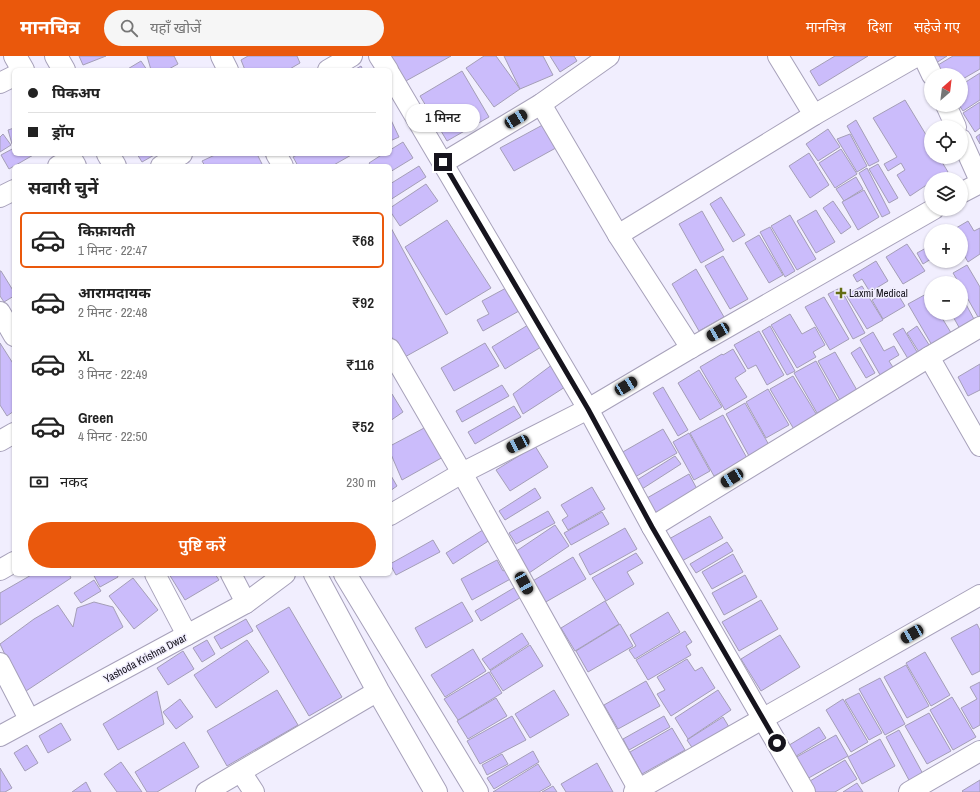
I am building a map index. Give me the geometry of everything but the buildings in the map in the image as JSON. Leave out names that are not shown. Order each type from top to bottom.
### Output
[{"type":"main road","points":[[15,56],[22,68]]},
{"type":"main road","points":[[56,56],[63,68]]},
{"type":"main road","points":[[316,576],[378,691],[436,792]]},
{"type":"main road","points":[[346,576],[477,792]]},
{"type":"street","points":[[221,56],[227,68]]},
{"type":"street","points":[[331,68],[352,56]]},
{"type":"street","points":[[379,56],[387,68]]},
{"type":"street","points":[[443,162],[541,104],[609,56]]},
{"type":"street","points":[[778,56],[814,115]]},
{"type":"street","points":[[618,235],[814,115],[917,56]]},
{"type":"street","points":[[924,56],[929,68]]},
{"type":"street","points":[[0,83],[12,77]]},
{"type":"street","points":[[392,77],[588,409],[652,527],[805,792]]},
{"type":"street","points":[[541,104],[618,235],[690,348]]},
{"type":"street","points":[[968,155],[980,182],[968,189]]},
{"type":"street","points":[[164,164],[178,156]]},
{"type":"street","points":[[0,197],[12,191]]},
{"type":"street","points":[[392,514],[462,473],[588,409],[690,348],[924,215]]},
{"type":"street","points":[[0,312],[12,333]]},
{"type":"street","points":[[652,527],[980,327]]},
{"type":"street","points":[[392,352],[462,473],[637,791],[980,595]]},
{"type":"street","points":[[929,357],[980,446]]},
{"type":"street","points":[[0,441],[12,434]]},
{"type":"street","points":[[0,570],[12,563]]},
{"type":"street","points":[[156,576],[187,635]]},
{"type":"street","points":[[232,576],[246,603]]},
{"type":"street","name":"Yashoda Krishna Dwar","points":[[0,736],[246,603],[283,576]]},
{"type":"street","points":[[0,663],[29,720]]},
{"type":"street","points":[[206,792],[378,691]]},
{"type":"street","points":[[909,792],[980,751]]},
{"type":"street","points":[[241,772],[254,792]]},
{"type":"place","name":"Laxmi Medical","points":[[841,293]]},
{"type":"route","points":[[443,162],[588,409],[652,527],[777,743]]}]
